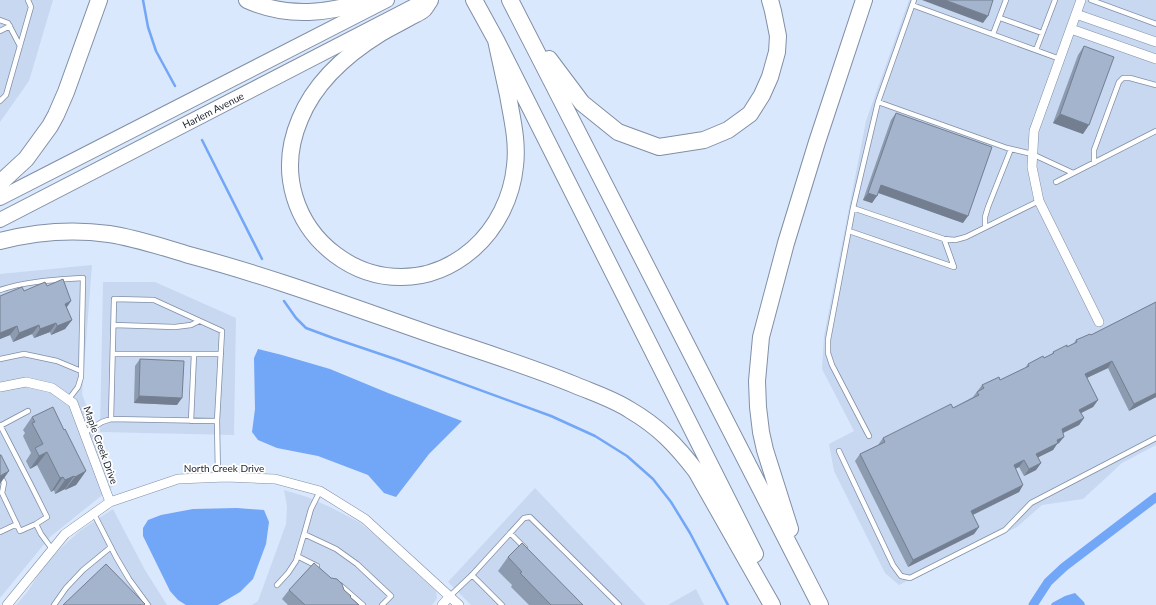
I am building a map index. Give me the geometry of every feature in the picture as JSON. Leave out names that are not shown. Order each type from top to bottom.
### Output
[{"type":"highway","points":[[0,183],[26,159],[50,126],[56,115],[66,92],[99,0]]},
{"type":"highway","points":[[248,0],[266,7],[301,13],[325,11],[370,0]]},
{"type":"highway","points":[[430,0],[424,10],[356,49],[326,77],[307,105],[296,127],[290,164],[290,175],[295,199],[301,215],[314,234],[331,252],[343,260],[365,271],[398,277],[413,277],[441,270],[454,263],[465,256],[478,244],[494,226],[506,204],[513,182],[516,153],[514,127],[496,40]]},
{"type":"highway","points":[[474,0],[496,40],[781,605]]},
{"type":"highway","points":[[510,0],[820,605]]},
{"type":"highway","points":[[522,23],[582,103],[618,132],[659,147],[704,140],[728,130],[750,114],[762,95],[770,77],[777,52],[778,36],[770,0]]},
{"type":"highway","points":[[806,578],[765,450],[758,407],[758,358],[761,337],[786,243],[824,120],[864,0]]},
{"type":"highway","points":[[0,242],[37,234],[65,232],[95,232],[128,237],[284,283],[551,376],[607,398],[628,408],[650,422],[666,436],[696,471],[772,605]]},
{"type":"main road","name":"Harlem Avenue","points":[[0,198],[388,0]]},
{"type":"main road","name":"Harlem Avenue","points":[[0,220],[426,0]]},
{"type":"street","points":[[1082,0],[1034,131],[1032,167],[1039,201],[1099,322]]},
{"type":"street","points":[[1076,14],[1156,42]]},
{"type":"street","points":[[1071,29],[1156,59]]},
{"type":"street","name":"Maple Creek Drive","points":[[0,387],[26,382],[52,388],[73,403],[110,502]]},
{"type":"street","name":"North Creek Drive","points":[[7,605],[64,534],[110,502],[178,479],[218,477],[275,479],[320,491],[365,518],[459,605]]},
{"type":"street","points":[[442,605],[450,596]]},
{"type":"lane","points":[[28,0],[31,7]]},
{"type":"lane","points":[[0,102],[6,95],[34,0]]},
{"type":"lane","points":[[993,34],[1006,0]]},
{"type":"lane","points":[[1036,50],[1055,0]]},
{"type":"lane","points":[[1091,0],[1105,2],[1156,24]]},
{"type":"lane","points":[[869,436],[832,365],[828,353],[828,340],[853,208],[878,102],[913,2],[1060,59]]},
{"type":"lane","points":[[1000,18],[1042,33]]},
{"type":"lane","points":[[0,20],[8,23],[20,46]]},
{"type":"lane","points":[[0,31],[10,26]]},
{"type":"lane","points":[[1094,163],[1094,150],[1118,82],[1124,78],[1130,78],[1156,85]]},
{"type":"lane","points":[[878,102],[1011,149],[1032,154],[1073,173]]},
{"type":"lane","points":[[1056,182],[1156,131]]},
{"type":"lane","points":[[986,227],[985,224],[988,207],[1011,149]]},
{"type":"lane","points":[[853,208],[944,239],[955,240],[966,237],[1039,201]]},
{"type":"lane","points":[[849,231],[954,267],[944,239]]},
{"type":"lane","points":[[0,290],[31,282],[83,278],[81,371],[78,387],[68,400]]},
{"type":"lane","points":[[111,419],[114,299],[154,300],[222,331],[217,421],[218,477]]},
{"type":"lane","points":[[114,325],[175,327],[192,325],[199,321]]},
{"type":"lane","points":[[0,359],[24,354],[57,361],[81,371]]},
{"type":"lane","points":[[113,354],[221,354]]},
{"type":"lane","points":[[191,421],[194,354]]},
{"type":"lane","points":[[0,475],[4,484],[2,493],[20,531],[47,517],[0,426],[28,412]]},
{"type":"lane","points":[[84,433],[102,422],[111,419],[217,421]]},
{"type":"lane","points":[[839,451],[893,565],[900,576],[910,578],[1006,530],[1031,503],[1156,438]]},
{"type":"lane","points":[[277,586],[296,561],[310,509],[320,491]]},
{"type":"lane","points":[[94,514],[110,547],[129,579],[148,605]]},
{"type":"lane","points":[[450,596],[472,575],[524,518],[530,517],[619,605]]},
{"type":"lane","points":[[0,532],[17,524]]},
{"type":"lane","points":[[36,524],[52,549]]},
{"type":"lane","points":[[510,533],[527,549]]},
{"type":"lane","points":[[304,534],[336,549],[357,564],[391,596],[382,605]]},
{"type":"lane","points":[[54,605],[66,588],[83,570],[110,547]]},
{"type":"lane","points":[[297,556],[318,567],[324,572]]},
{"type":"lane","points":[[472,575],[502,605]]},
{"type":"lane","points":[[336,582],[362,605]]},
{"type":"shaded area","points":[[0,0],[53,0],[29,81],[0,122]]},
{"type":"shaded area","points":[[909,0],[1156,0],[1156,445],[1122,463],[1083,499],[1042,505],[1017,527],[899,585],[885,573],[834,471],[829,444],[854,431],[822,369],[824,336],[866,121]]},
{"type":"shaded area","points":[[92,265],[82,394],[116,484],[50,537],[0,598],[0,274]]},
{"type":"shaded area","points":[[103,282],[155,282],[236,318],[234,435],[100,432]]},
{"type":"shaded area","points":[[535,488],[646,605],[471,605],[448,582]]},
{"type":"shaded area","points":[[284,490],[307,497],[359,522],[436,591],[437,598],[434,603],[432,605],[252,605],[258,601],[286,524],[287,506]]},
{"type":"shaded area","points":[[113,509],[145,570],[167,605],[16,605],[28,591],[43,567],[63,546],[81,530]]},
{"type":"shaded area","points":[[696,589],[704,605],[668,605]]},
{"type":"water","points":[[258,349],[330,369],[462,421],[429,454],[396,497],[384,493],[368,475],[318,456],[277,448],[258,440],[252,432],[255,409],[254,358]]},
{"type":"water","points":[[237,508],[264,510],[269,522],[266,544],[253,579],[240,592],[218,605],[186,605],[178,600],[170,591],[143,536],[143,528],[148,520],[161,515],[193,509]]},
{"type":"water","points":[[1075,593],[1085,605],[1051,605],[1065,596]]},
{"type":"building","points":[[945,0],[993,0],[988,16]]},
{"type":"building","points":[[1084,46],[1114,57],[1089,125],[1060,114]]},
{"type":"building","points":[[896,113],[992,147],[968,216],[881,185],[877,196],[868,193]]},
{"type":"building","points":[[63,279],[71,301],[65,304],[72,320],[57,326],[56,323],[40,329],[39,325],[19,333],[17,326],[0,333],[0,296],[22,287],[24,291],[45,282],[47,286]]},
{"type":"building","points":[[1156,302],[1156,393],[1134,404],[1112,361],[1085,374],[1098,400],[1079,410],[1084,418],[1062,429],[1064,437],[1057,440],[1058,443],[1036,454],[1041,463],[1029,469],[1024,460],[1014,465],[1023,485],[971,511],[979,527],[913,560],[860,454],[885,442],[883,438],[951,404],[953,408],[979,395],[977,392],[984,388],[982,385],[999,377],[1000,380],[1029,366],[1028,364],[1043,356],[1044,358],[1067,345],[1067,347],[1077,342],[1076,340],[1090,334],[1091,335]]},
{"type":"building","points":[[140,359],[184,361],[182,398],[139,396]]},
{"type":"building","points":[[53,407],[86,471],[65,480],[63,477],[60,478],[47,452],[39,456],[35,448],[43,444],[32,423],[35,422],[32,417]]},
{"type":"building","points":[[0,455],[9,471],[0,476]]},
{"type":"building","points":[[522,543],[583,605],[551,605],[520,573],[522,572],[508,557]]},
{"type":"building","points":[[314,563],[331,578],[337,579],[342,584],[344,590],[359,605],[305,605],[289,590]]},
{"type":"building","points":[[106,564],[145,604],[144,605],[63,605]]},
{"type":"waterway","points":[[143,0],[148,27],[156,51],[175,86]]},
{"type":"waterway","points":[[202,140],[262,259]]},
{"type":"waterway","points":[[284,301],[296,318],[306,328],[551,416],[595,436],[627,456],[653,479],[671,502],[690,533],[728,605]]},
{"type":"waterway","points":[[1033,605],[1048,582],[1064,567],[1156,497]]}]
